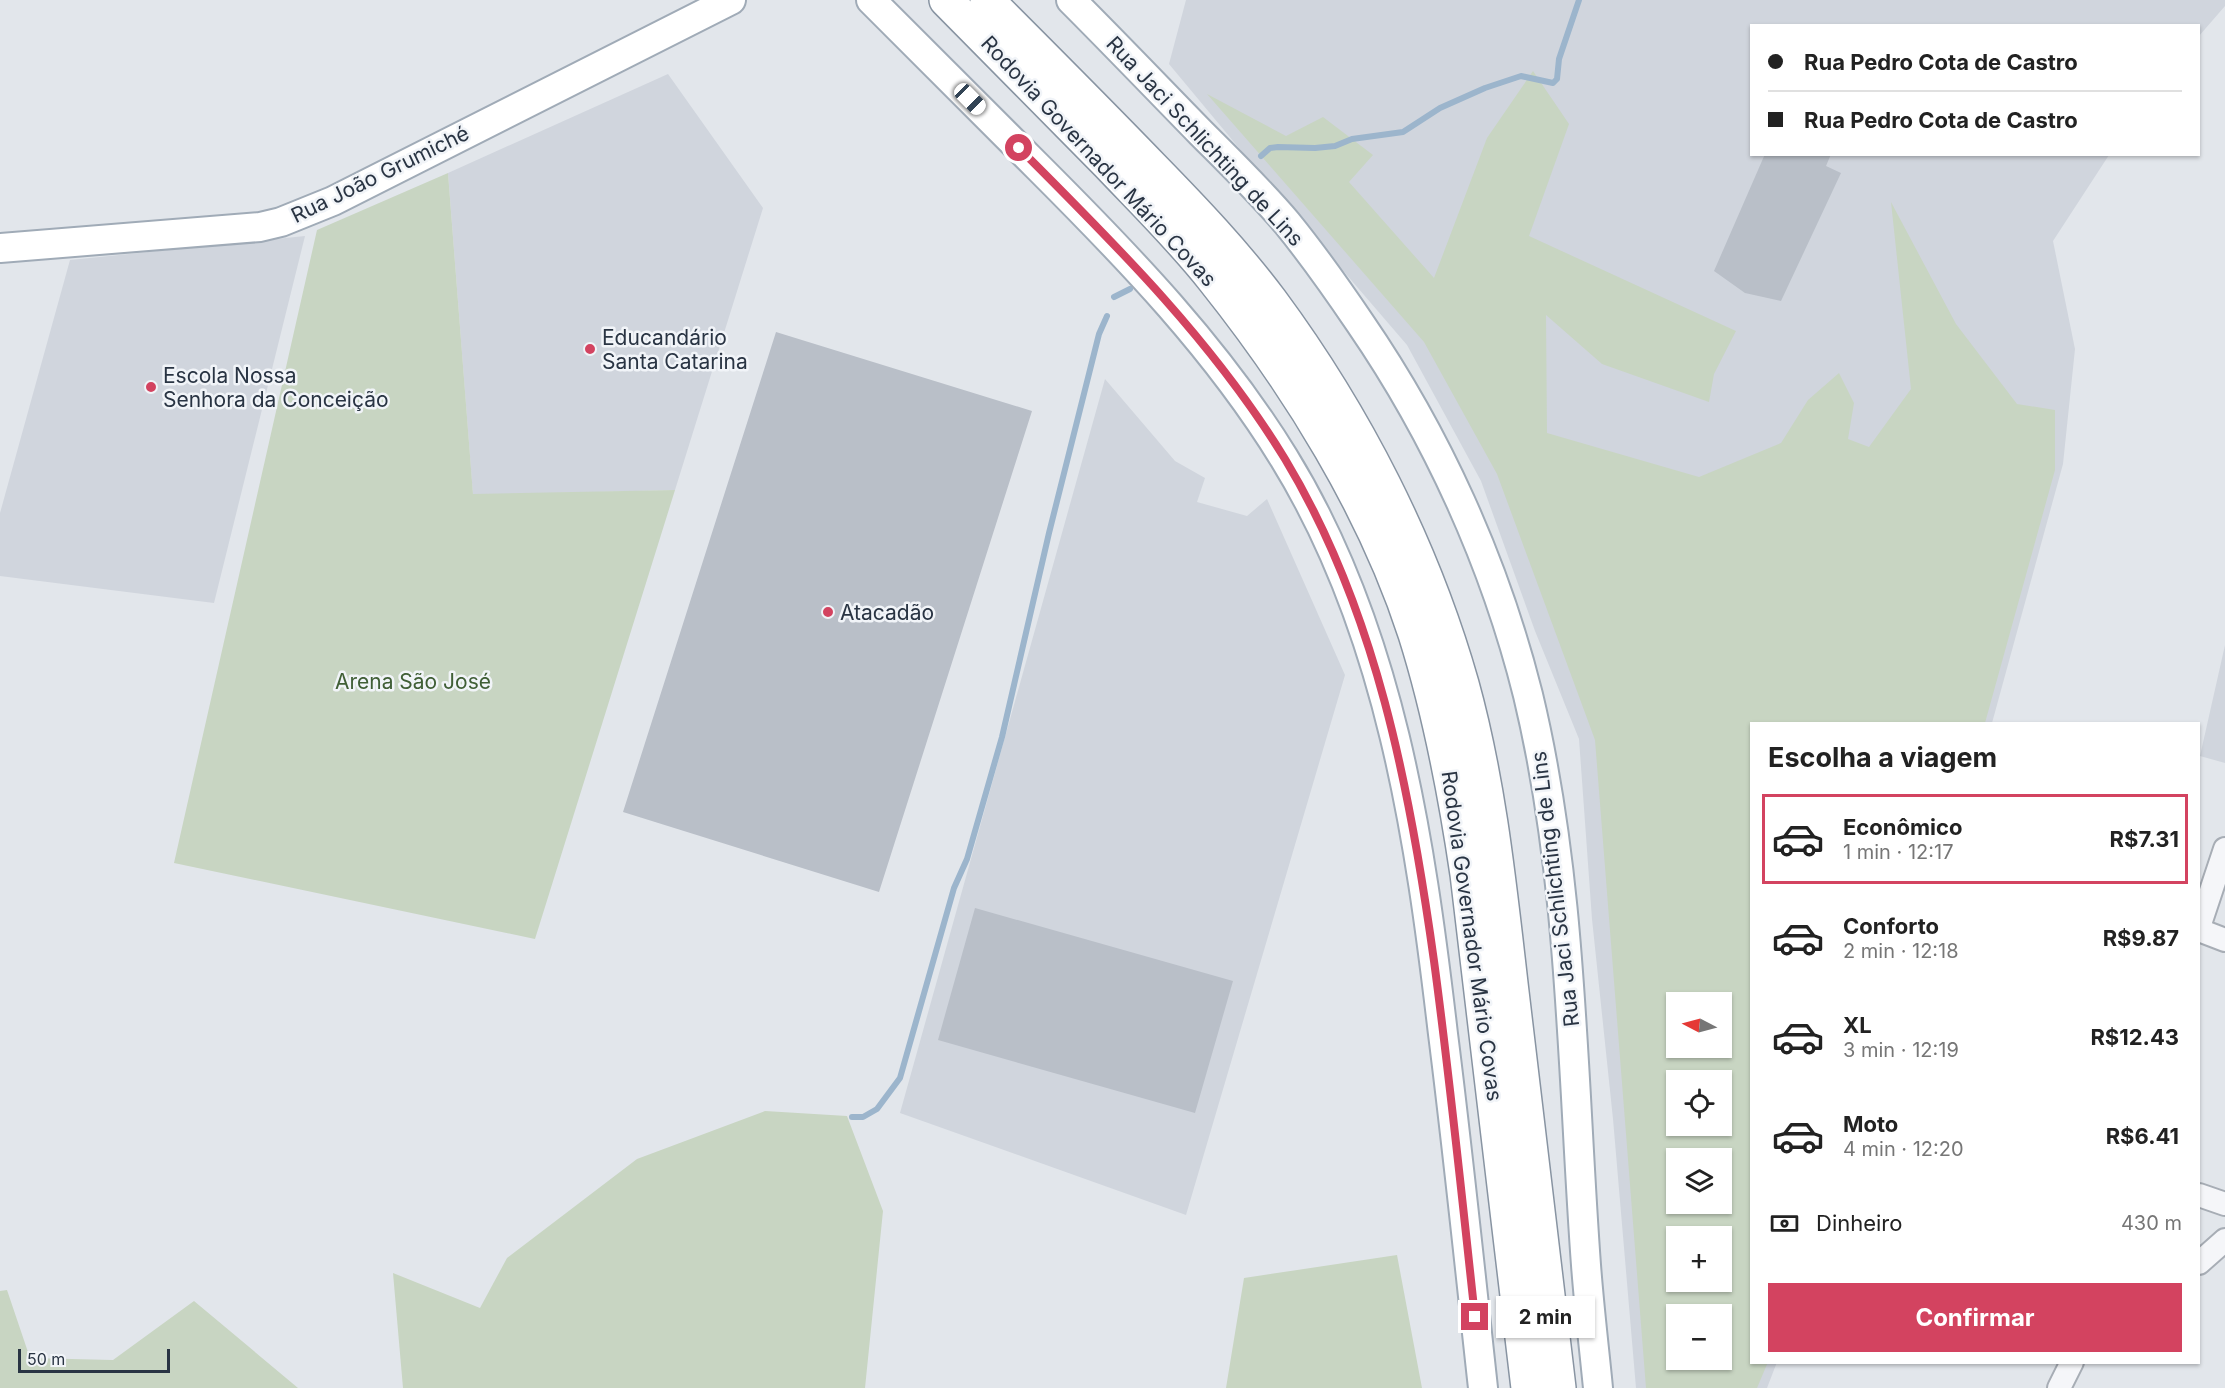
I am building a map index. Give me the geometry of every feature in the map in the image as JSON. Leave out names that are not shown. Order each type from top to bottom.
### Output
[{"type":"highway","name":"Rodovia Governador Mário Covas","points":[[946,0],[1160,218],[1213,279],[1266,349],[1312,418],[1350,485],[1385,558],[1414,632],[1438,714],[1455,793],[1469,886],[1528,1388]]},
{"type":"highway","name":"Rodovia Governador Mário Covas","points":[[987,0],[1189,205],[1270,299],[1344,411],[1382,481],[1415,550],[1462,683],[1488,798],[1559,1388]]},
{"type":"main road","name":"Rua João Grumiché","points":[[0,248],[231,230],[281,222],[333,201],[731,0]]},
{"type":"main road","points":[[871,0],[1100,229],[1176,311],[1219,363],[1252,410],[1284,459],[1318,519],[1346,583],[1370,653],[1392,726],[1409,803],[1438,989],[1483,1388]]},
{"type":"main road","name":"Rua Jaci Schlichting de Lins","points":[[1071,0],[1248,180],[1286,222],[1323,271],[1361,324],[1418,418],[1461,501],[1484,555],[1507,622],[1528,695],[1544,774],[1571,1002],[1586,1261],[1598,1388]]},
{"type":"street","points":[[2200,926],[2225,849]]},
{"type":"street","points":[[2200,929],[2225,940]]},
{"type":"street","points":[[2200,1195],[2225,1204]]},
{"type":"street","points":[[2200,1262],[2225,1240]]},
{"type":"street","points":[[2059,1388],[2071,1364]]},
{"type":"shaded area","points":[[1186,0],[2225,0],[2225,6],[2200,35],[2200,24],[1750,24],[1750,156],[2108,156],[2053,241],[2075,349],[2063,464],[1992,722],[1750,722],[1750,1364],[1776,1364],[1767,1388],[1636,1388],[1613,1119],[1592,919],[1579,739],[1535,631],[1481,481],[1407,345],[1169,64]]},
{"type":"shaded area","name":"Educandário Santa Catarina","points":[[668,74],[763,208],[675,490],[473,495],[448,173]]},
{"type":"shaded area","name":"Escola Nossa Senhora da Conceição","points":[[305,236],[214,603],[0,576],[0,513],[70,260]]},
{"type":"shaded area","points":[[1105,379],[1175,461],[1205,478],[1197,502],[1247,516],[1267,499],[1345,675],[1186,1215],[900,1113]]},
{"type":"shaded area","points":[[2225,645],[2225,763],[2200,756]]},
{"type":"green space","points":[[1533,71],[1569,124],[1529,236],[1736,331],[1714,374],[1709,402],[1602,364],[1546,315],[1547,433],[1699,477],[1781,443],[1808,400],[1839,373],[1854,403],[1848,439],[1869,447],[1911,389],[1891,202],[1956,324],[2017,404],[2055,410],[2055,470],[1985,722],[1750,722],[1750,1364],[1767,1364],[1757,1388],[1646,1388],[1595,740],[1497,474],[1424,342],[1207,94],[1286,136],[1323,117],[1373,155],[1349,182],[1434,278],[1487,138]]},
{"type":"green space","name":"Arena São José","points":[[448,173],[473,494],[675,490],[535,939],[174,863],[317,230]]},
{"type":"green space","points":[[765,1111],[847,1116],[883,1211],[865,1388],[403,1388],[393,1273],[480,1308],[507,1258],[637,1159]]},
{"type":"green space","points":[[1397,1255],[1422,1388],[1226,1388],[1244,1278]]},
{"type":"green space","points":[[7,1290],[30,1358],[113,1360],[194,1301],[298,1388],[0,1388],[0,1291]]},
{"type":"building","points":[[1764,156],[1830,156],[1826,166],[1841,173],[1781,301],[1745,293],[1714,271]]},
{"type":"building","name":"Atacadão","points":[[776,332],[1032,411],[879,892],[623,812]]},
{"type":"building","points":[[975,908],[1233,981],[1195,1113],[938,1040]]},
{"type":"waterway","points":[[1261,156],[1270,148],[1335,146],[1352,139],[1403,132],[1440,108],[1485,88],[1521,76],[1553,83],[1557,79],[1559,59],[1579,0]]},
{"type":"waterway","points":[[1114,297],[1130,289]]},
{"type":"waterway","points":[[852,1117],[863,1117],[877,1109],[900,1078],[954,888],[967,859],[1002,737],[1049,533],[1099,334],[1107,316]]},
{"type":"place","name":"Educandário Santa Catarina","points":[[590,349]]},
{"type":"place","name":"Escola Nossa Senhora da Conceição","points":[[151,387]]},
{"type":"place","name":"Atacadão","points":[[828,612]]},
{"type":"route","points":[[1019,148],[1138,268],[1219,363],[1284,459],[1318,519],[1346,583],[1392,726],[1409,803],[1438,989],[1475,1317]]}]
